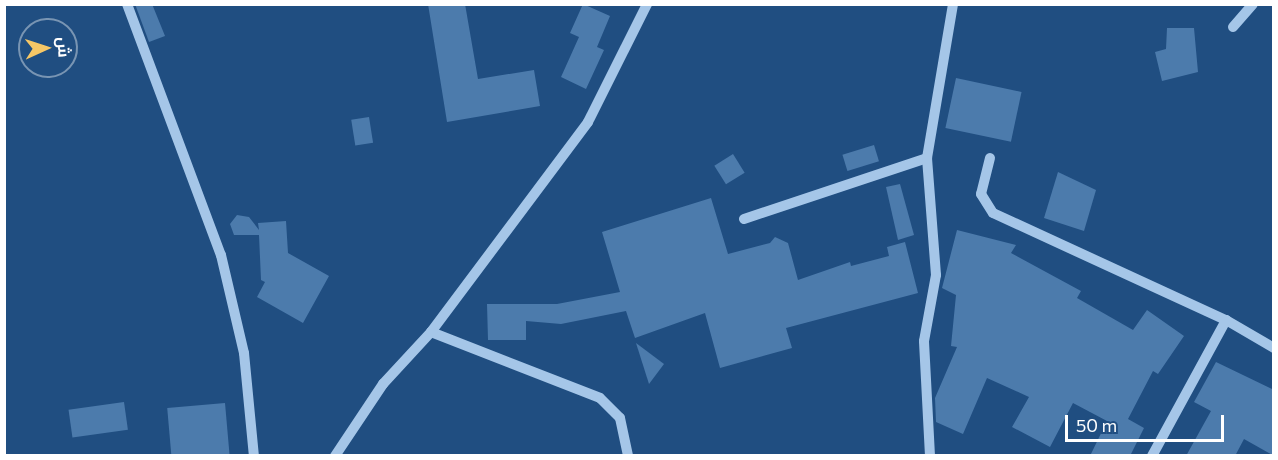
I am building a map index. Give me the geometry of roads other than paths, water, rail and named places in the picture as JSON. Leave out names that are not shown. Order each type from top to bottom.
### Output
[{"type":"street","points":[[128,4],[221,255],[244,353],[254,456]]},
{"type":"street","points":[[335,456],[383,384],[431,332],[588,123],[647,4]]},
{"type":"street","points":[[930,456],[924,341],[936,275],[927,158],[953,4]]},
{"type":"street","points":[[1233,27],[1253,4]]},
{"type":"street","points":[[744,219],[927,158]]},
{"type":"street","points":[[990,158],[981,194],[993,213],[1226,320],[1274,348]]},
{"type":"street","points":[[1152,456],[1226,320]]},
{"type":"street","points":[[431,332],[600,398],[620,418],[628,456]]}]
